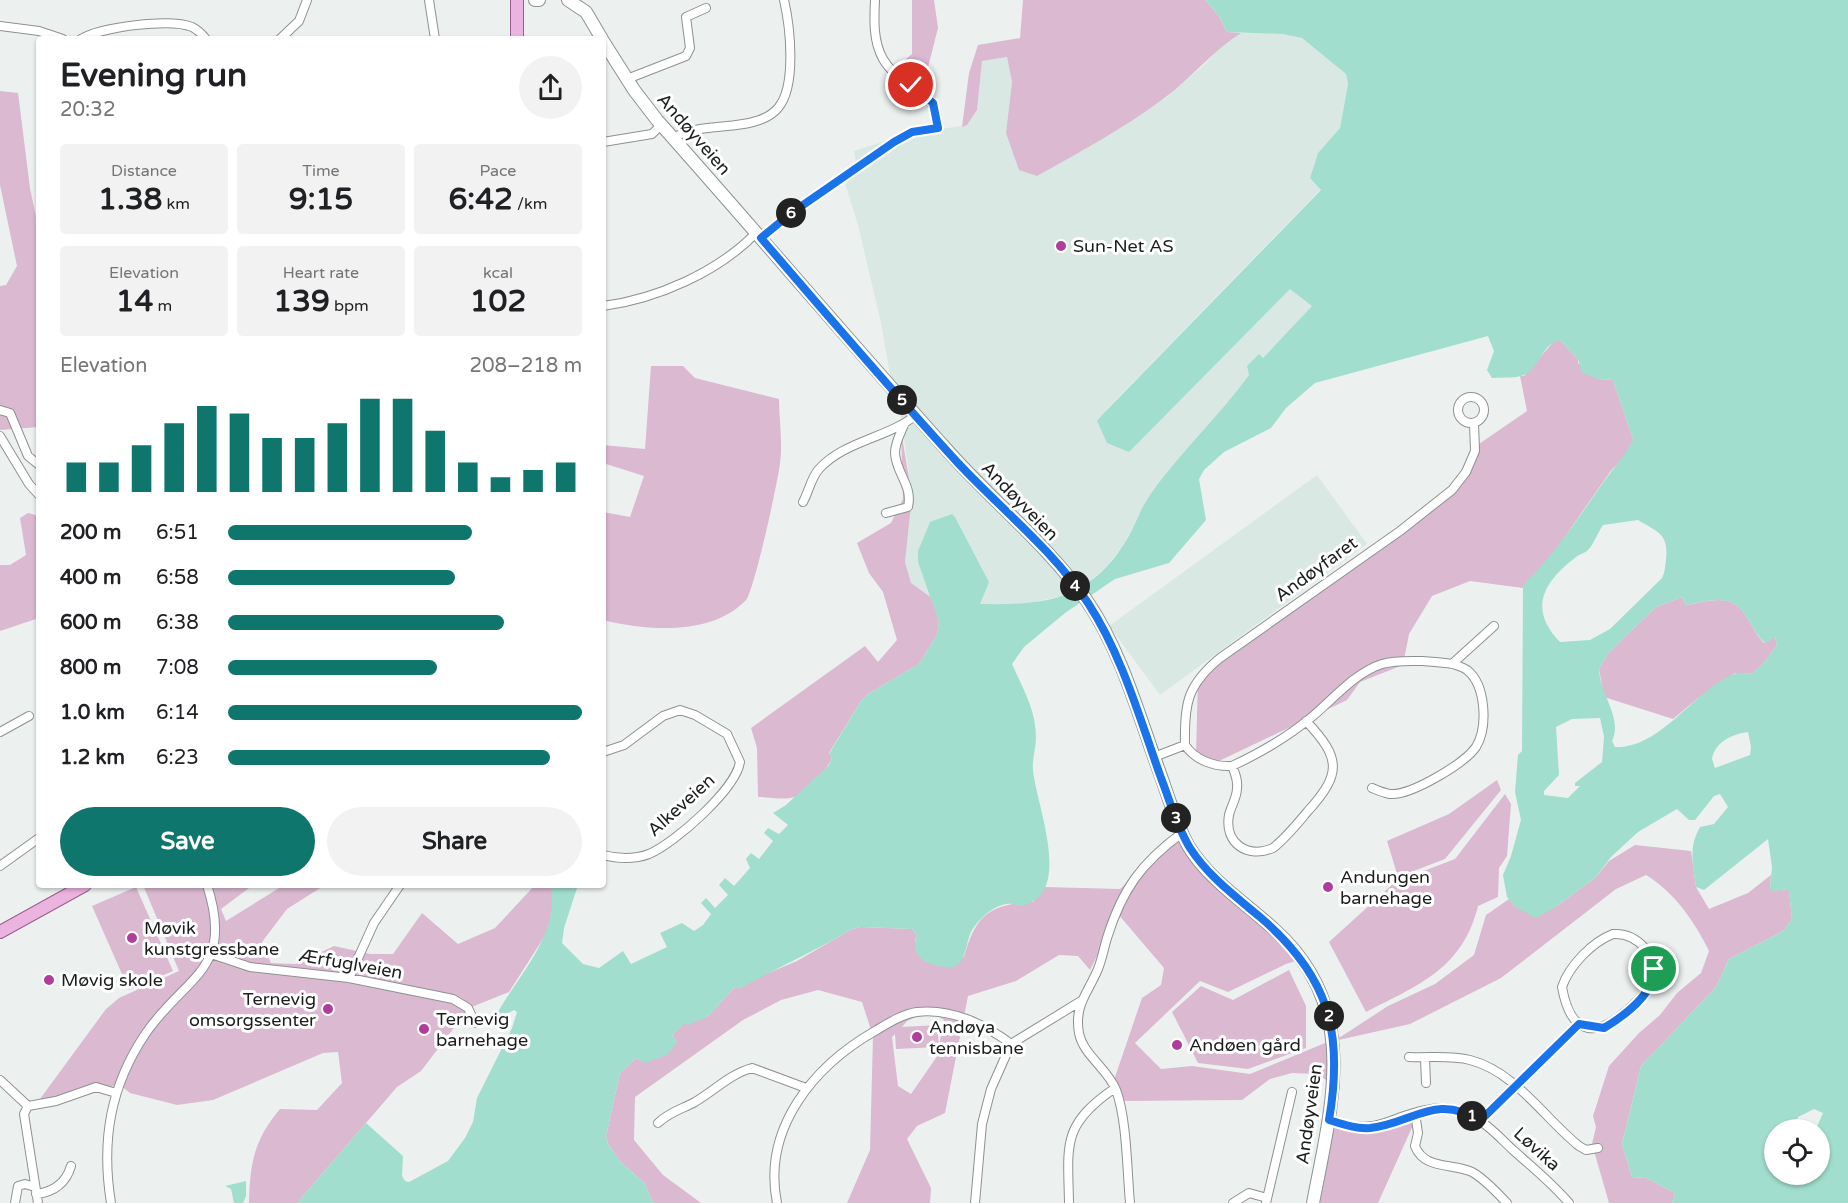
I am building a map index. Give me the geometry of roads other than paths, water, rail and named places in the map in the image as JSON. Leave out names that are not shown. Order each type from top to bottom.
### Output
[{"type":"main road","points":[[517,0],[517,36]]},
{"type":"main road","points":[[517,36],[522,0]]},
{"type":"main road","points":[[0,932],[81,888]]},
{"type":"street","points":[[283,36],[299,21],[307,0]]},
{"type":"street","points":[[429,0],[435,36]]},
{"type":"street","name":"Andøyveien","points":[[568,0],[586,12],[601,36]]},
{"type":"street","points":[[673,138],[688,131],[747,124],[777,109],[786,89],[789,56],[789,26],[784,0]]},
{"type":"street","points":[[606,306],[630,302],[680,282],[729,257],[894,142],[912,132],[938,128],[933,103],[884,60],[876,38],[874,0]]},
{"type":"street","name":"Andøyveien","points":[[627,79],[687,56],[690,48],[686,17],[706,8]]},
{"type":"street","points":[[88,36],[103,29],[179,24],[199,31],[203,36]]},
{"type":"street","points":[[0,26],[39,31],[54,36]]},
{"type":"street","name":"Andøyveien","points":[[606,45],[627,79],[661,125],[916,415],[1088,602],[1112,646],[1182,833],[1205,868],[1296,951],[1319,990],[1329,1017],[1335,1049],[1335,1082],[1313,1203]]},
{"type":"street","points":[[606,142],[652,134],[661,125]]},
{"type":"street","points":[[0,410],[10,413],[27,456],[36,463]]},
{"type":"street","points":[[803,502],[817,471],[834,456],[904,425],[916,415]]},
{"type":"street","name":"Andøyfaret","points":[[1185,745],[1186,708],[1196,680],[1220,658],[1400,531],[1452,490],[1466,472],[1475,451],[1474,423]]},
{"type":"street","points":[[886,513],[908,507],[910,498],[895,451],[904,425]]},
{"type":"street","points":[[0,436],[28,484],[36,492]]},
{"type":"street","points":[[1452,664],[1494,626]]},
{"type":"street","points":[[1154,757],[1185,745],[1202,760],[1232,766],[1262,750],[1306,721],[1365,672],[1382,664],[1421,661],[1452,664],[1468,671],[1479,688],[1482,721],[1476,747],[1461,761],[1407,791],[1390,794],[1372,788]]},
{"type":"street","name":"Alkeveien","points":[[606,751],[624,745],[656,721],[680,710],[695,715],[726,734],[734,744],[740,762],[735,777],[707,808],[657,850],[627,859],[606,856]]},
{"type":"street","points":[[0,732],[29,716]]},
{"type":"street","points":[[1232,766],[1237,785],[1229,818],[1230,835],[1240,848],[1249,851],[1257,852],[1273,848],[1307,812],[1332,779],[1333,760],[1306,721]]},
{"type":"street","points":[[975,1203],[982,1124],[991,1089],[1011,1044],[1080,1001],[1096,975],[1116,913],[1132,879],[1150,857],[1182,833]]},
{"type":"street","points":[[0,866],[36,840]]},
{"type":"street","points":[[111,1203],[106,1149],[116,1093],[146,1033],[202,972],[211,954],[214,914],[208,888]]},
{"type":"street","points":[[349,978],[374,923],[398,888]]},
{"type":"street","points":[[1621,933],[1636,939],[1652,961],[1654,975],[1649,989],[1604,1028],[1579,1024],[1563,994],[1565,978],[1573,967],[1605,937],[1621,933]]},
{"type":"street","name":"Ærfuglveien","points":[[211,954],[250,967],[349,978],[453,999],[468,1008],[475,1023]]},
{"type":"street","points":[[1080,1001],[1078,1026],[1082,1043],[1106,1072],[1115,1088],[1120,1105],[1130,1203]]},
{"type":"street","points":[[777,1203],[774,1178],[776,1151],[790,1113],[806,1088],[828,1065],[865,1036],[917,1012],[957,1016],[991,1031],[1011,1044]]},
{"type":"street","points":[[1480,1121],[1579,1024]]},
{"type":"street","name":"Løvika","points":[[1410,1057],[1458,1058],[1479,1062],[1498,1071],[1517,1086],[1579,1146],[1586,1150],[1598,1148]]},
{"type":"street","points":[[1425,1058],[1426,1083]]},
{"type":"street","points":[[658,1123],[669,1114],[752,1068],[806,1088]]},
{"type":"street","points":[[0,1080],[28,1106]]},
{"type":"street","points":[[28,1106],[56,1101],[96,1087],[116,1093]]},
{"type":"street","points":[[1069,1203],[1066,1154],[1070,1138],[1087,1112],[1115,1088]]},
{"type":"street","points":[[1233,1203],[1249,1193],[1267,1200],[1292,1092]]},
{"type":"street","points":[[28,1106],[24,1114],[33,1161],[36,1195]]},
{"type":"street","name":"Løvika","points":[[1329,1120],[1370,1128],[1415,1113],[1444,1109],[1466,1113],[1480,1121],[1569,1203]]},
{"type":"street","points":[[1415,1113],[1418,1133],[1415,1146],[1420,1156],[1433,1164],[1471,1172],[1507,1203]]},
{"type":"street","points":[[36,1195],[49,1192],[61,1185],[71,1166]]},
{"type":"street","points":[[15,1203],[18,1186],[25,1184],[36,1195]]},
{"type":"place","name":"Sun-Net AS","points":[[1061,246]]},
{"type":"place","name":"Andungen barnehage","points":[[1328,887]]},
{"type":"place","name":"Møvik kunstgressbane","points":[[132,938]]},
{"type":"place","name":"Møvig skole","points":[[49,980]]},
{"type":"place","name":"Ternevig omsorgssenter","points":[[328,1009]]},
{"type":"place","name":"Ternevig barnehage","points":[[424,1029]]},
{"type":"place","name":"Andøya tennisbane","points":[[917,1037]]},
{"type":"place","name":"Andøen gård","points":[[1177,1045]]}]
